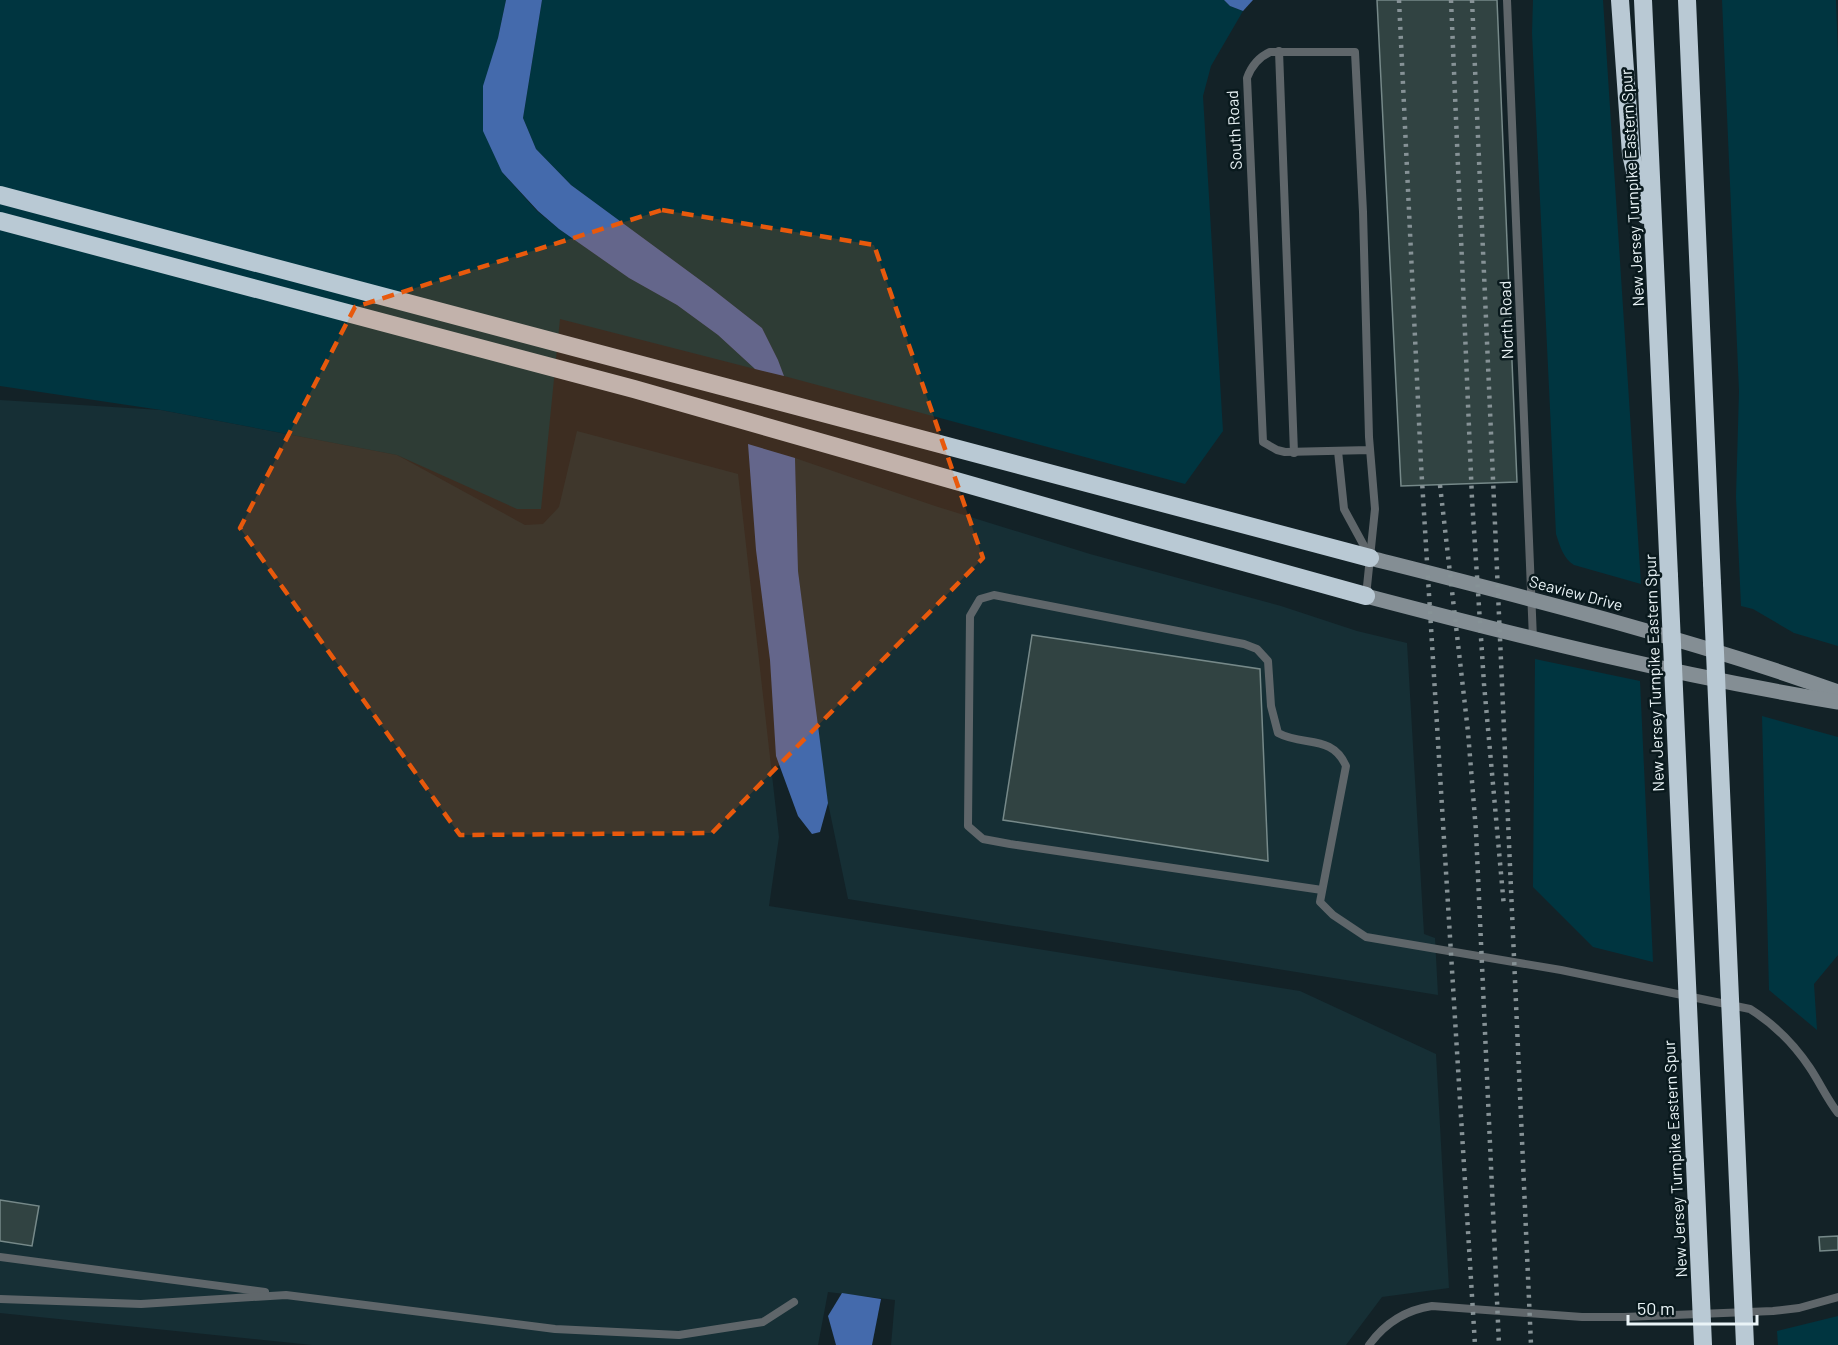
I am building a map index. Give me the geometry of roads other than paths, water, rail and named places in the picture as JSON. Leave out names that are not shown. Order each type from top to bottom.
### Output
[{"type":"highway","points":[[1620,0],[1631,154],[1655,257]]},
{"type":"highway","name":"New Jersey Turnpike Eastern Spur","points":[[1643,0],[1703,1345]]},
{"type":"highway","points":[[1687,0],[1745,1345]]},
{"type":"highway","points":[[0,195],[1370,558]]},
{"type":"highway","points":[[0,220],[634,389],[1366,596]]},
{"type":"main road","name":"Seaview Drive","points":[[1370,558],[1532,599],[1758,663],[1838,692]]},
{"type":"main road","points":[[1366,596],[1533,639],[1751,688],[1838,702]]},
{"type":"lane","name":"North Road","points":[[1508,0],[1533,639]]},
{"type":"lane","points":[[1294,453],[1279,51],[1355,52],[1363,212],[1370,450],[1375,509],[1366,596]]},
{"type":"lane","name":"South Road","points":[[1279,51],[1264,55],[1253,66],[1247,78],[1263,442],[1277,450],[1294,453],[1370,450]]},
{"type":"lane","points":[[1338,451],[1344,509],[1370,558]]},
{"type":"lane","points":[[1322,890],[983,839],[969,826],[970,616],[980,599],[994,595],[1244,644],[1257,649],[1268,661],[1271,706],[1278,733],[1299,741],[1313,741],[1329,746],[1341,755],[1346,766],[1320,902],[1333,915],[1366,937],[1561,970],[1750,1009],[1769,1021],[1787,1039],[1810,1068],[1838,1113]]},
{"type":"lane","points":[[0,1257],[555,1329],[679,1335],[763,1322],[794,1302]]},
{"type":"lane","points":[[0,1299],[141,1304],[286,1294]]},
{"type":"lane","points":[[1369,1345],[1392,1320],[1415,1309],[1432,1306],[1582,1317],[1624,1317],[1773,1311],[1799,1308],[1838,1297]]},
{"type":"water","points":[[506,0],[542,0],[523,118],[536,149],[571,185],[762,328],[784,376],[755,369],[718,335],[677,305],[629,278],[559,229],[538,211],[502,172],[483,131],[483,86],[498,38]]},
{"type":"water","points":[[1224,0],[1253,0],[1243,11],[1230,6]]},
{"type":"water","points":[[748,444],[795,458],[798,571],[828,803],[820,832],[812,834],[798,816],[776,756],[770,660],[756,550]]},
{"type":"water","points":[[842,1293],[881,1299],[872,1345],[836,1345],[828,1316]]},
{"type":"railway","points":[[1399,0],[1421,464],[1475,1345]]},
{"type":"railway","points":[[1451,0],[1472,499],[1484,684],[1504,907]]},
{"type":"railway","points":[[1472,0],[1531,1345]]},
{"type":"railway","points":[[1440,485],[1468,732],[1476,831],[1499,1345]]}]
